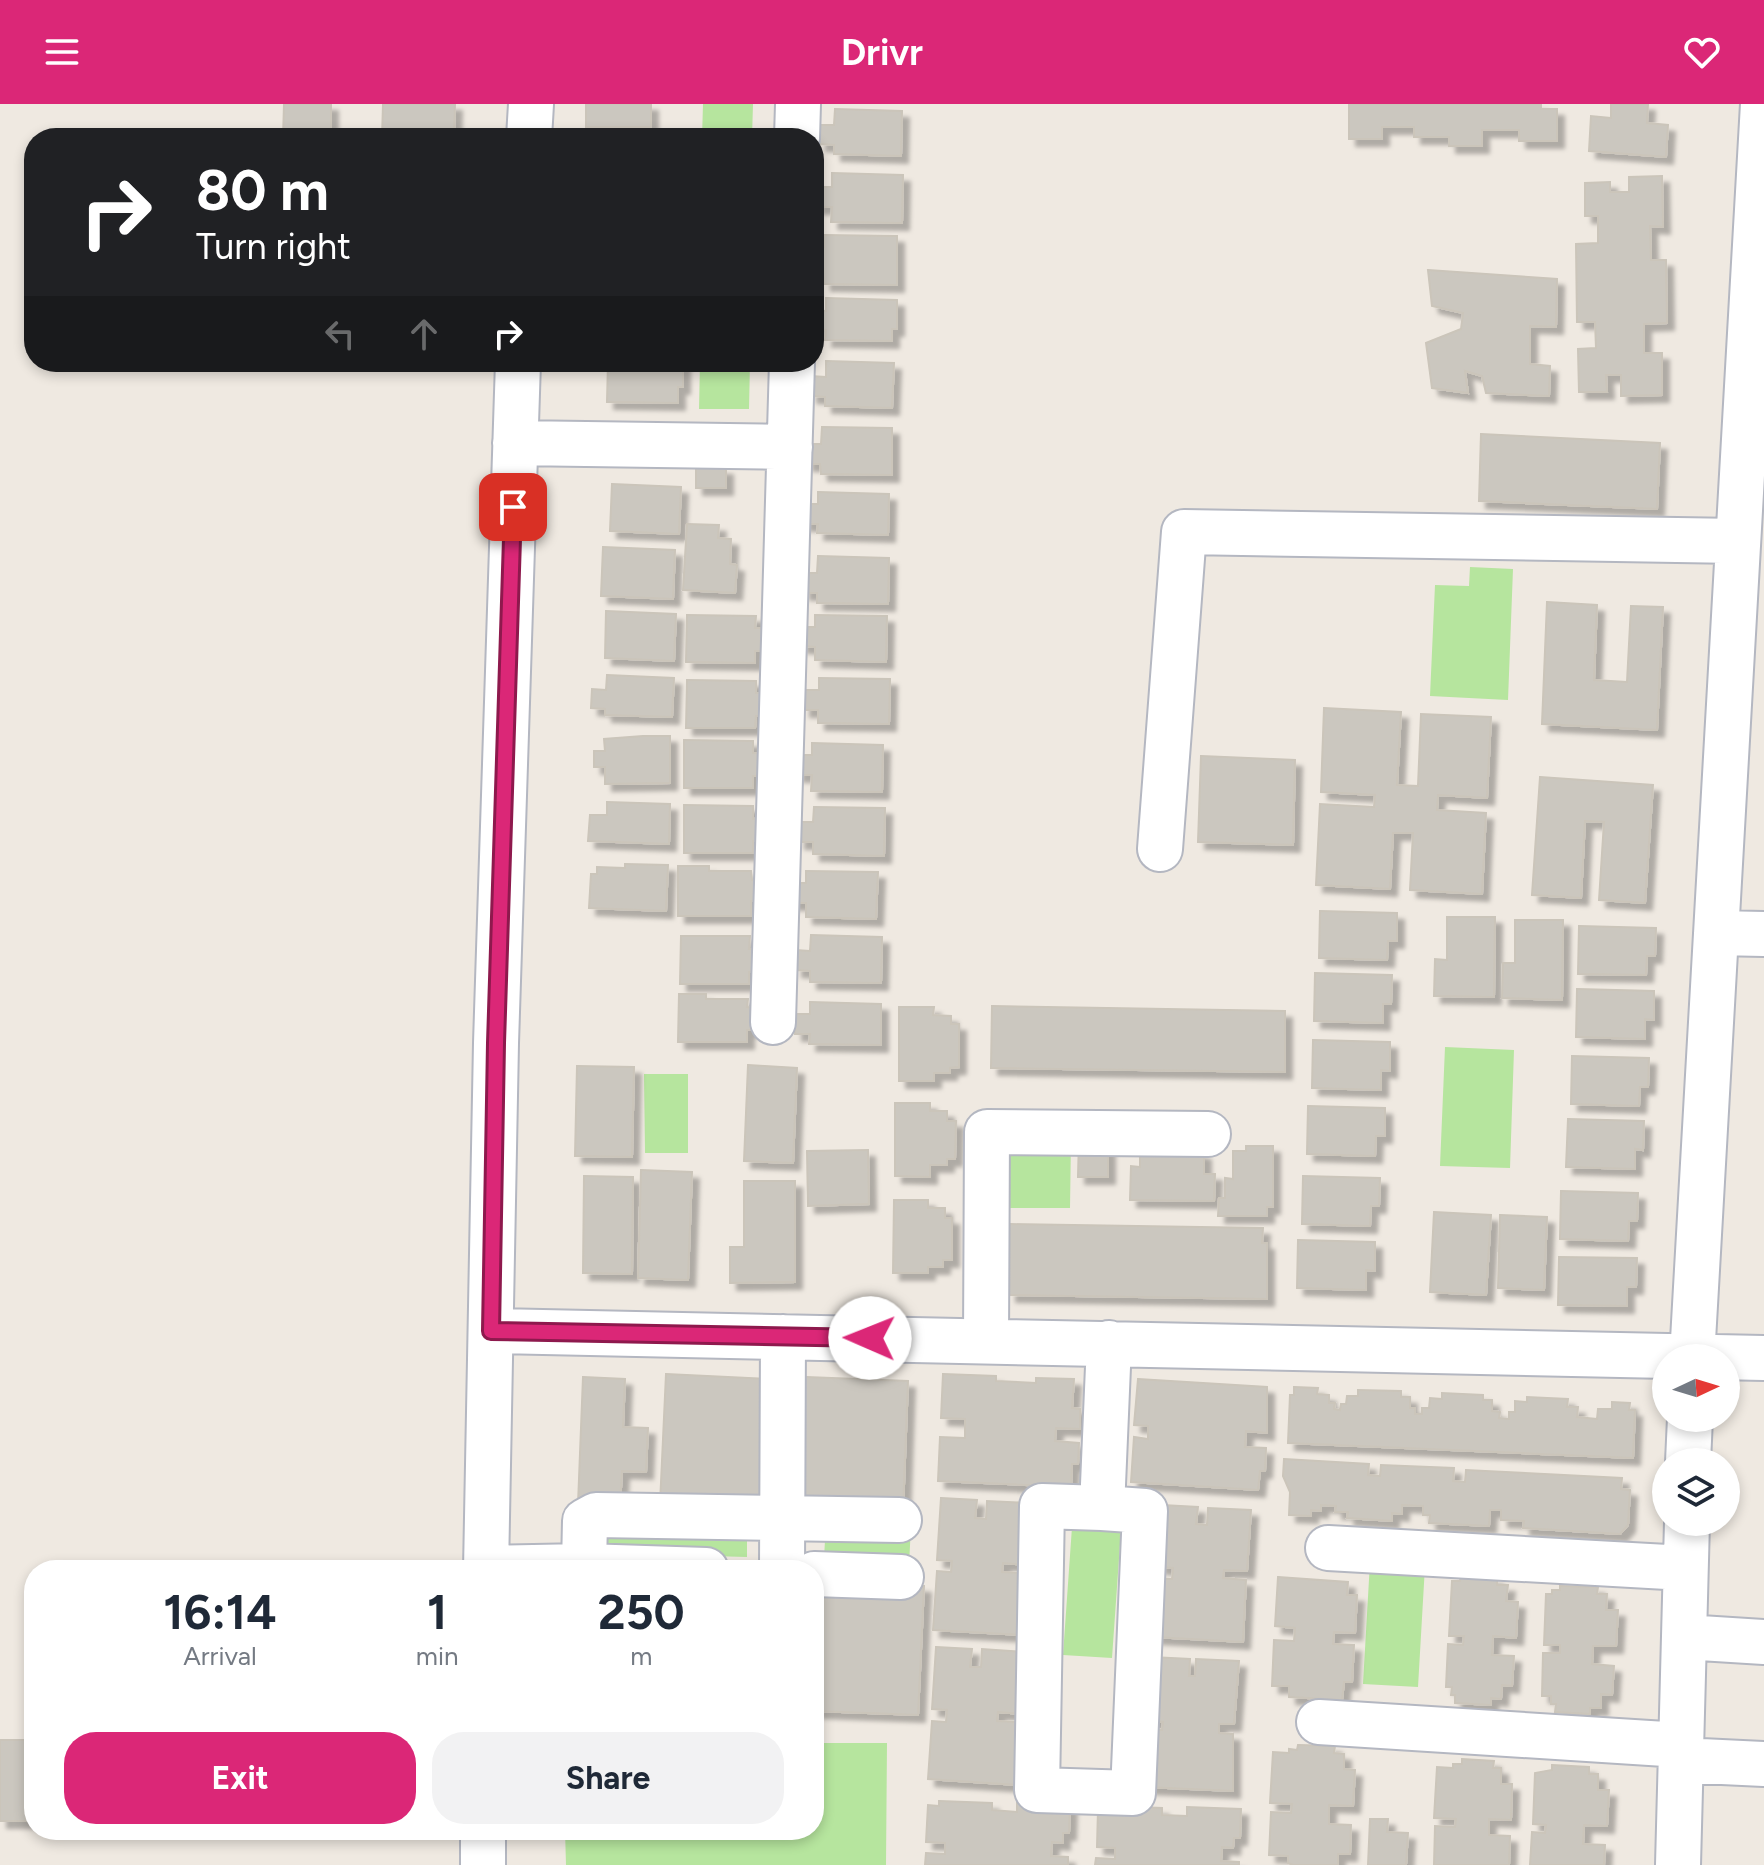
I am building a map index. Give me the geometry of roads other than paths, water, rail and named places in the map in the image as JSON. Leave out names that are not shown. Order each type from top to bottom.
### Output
[{"type":"street","points":[[530,128],[531,104]]},
{"type":"street","points":[[797,128],[798,104]]},
{"type":"street","points":[[1693,1344],[1763,104]]},
{"type":"street","points":[[486,1560],[496,1028],[518,372]]},
{"type":"street","points":[[773,1022],[792,372]]},
{"type":"street","points":[[515,443],[790,447]]},
{"type":"street","points":[[1160,849],[1184,532],[1738,541]]},
{"type":"street","points":[[1716,933],[1764,934]]},
{"type":"street","points":[[986,1341],[987,1132],[1208,1134]]},
{"type":"street","points":[[491,1331],[1652,1355]]},
{"type":"street","points":[[782,1560],[783,1337]]},
{"type":"street","points":[[1102,1508],[1109,1343]]},
{"type":"street","points":[[1740,1357],[1764,1358]]},
{"type":"street","points":[[1042,1506],[1102,1508],[1145,1511],[1133,1793],[1037,1790],[1042,1506]]},
{"type":"street","points":[[584,1560],[585,1521],[596,1515],[899,1520]]},
{"type":"street","points":[[1678,1865],[1686,1536]]},
{"type":"street","points":[[1328,1548],[1685,1568]]},
{"type":"street","points":[[824,1574],[901,1577]]},
{"type":"street","points":[[1684,1637],[1764,1642]]},
{"type":"street","points":[[1319,1722],[1680,1752],[1764,1764]]},
{"type":"street","points":[[483,1840],[483,1865]]}]
